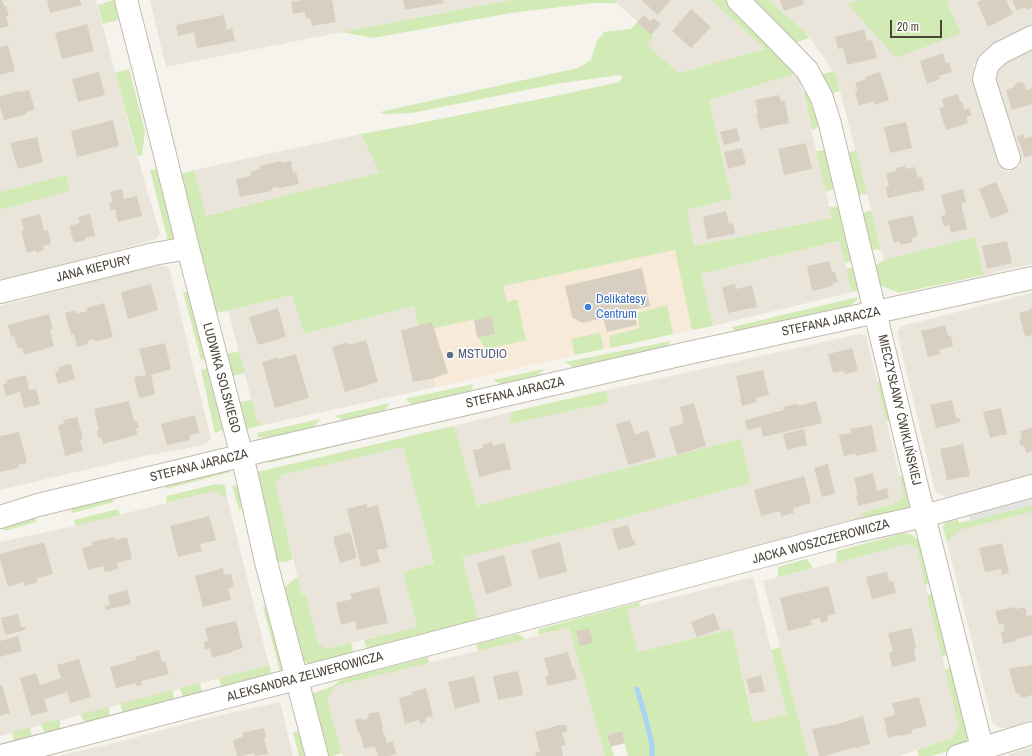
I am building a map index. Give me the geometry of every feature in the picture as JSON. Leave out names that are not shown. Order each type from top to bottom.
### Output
[{"type":"street","name":"LUDWIKA SOLSKIEGO","points":[[126,0],[241,455],[266,562],[318,756]]},
{"type":"street","name":"MIECZYSŁAWY ĆWIKLIŃSKIEJ","points":[[738,0],[807,70],[822,98],[830,124],[924,516],[983,752]]},
{"type":"street","points":[[1009,158],[984,79],[988,64],[1000,54],[1032,37]]},
{"type":"street","name":"JANA KIEPURY","points":[[0,292],[154,254],[188,248]]},
{"type":"street","name":"STEFANA JARACZA","points":[[0,517],[38,505],[241,455],[673,357],[1032,278]]},
{"type":"street","name":"JACKA WOSZCZEROWICZA","points":[[610,597],[857,531],[924,516],[1032,486]]},
{"type":"street","name":"ALEKSANDRA ZELWEROWICZA","points":[[1,756],[610,597]]},
{"type":"street","points":[[958,756],[983,752],[1032,733]]},
{"type":"shaded area","points":[[0,0],[96,0],[131,134],[160,234],[156,239],[0,280],[0,210],[70,191],[66,175],[0,192]]},
{"type":"shaded area","points":[[150,0],[511,0],[166,67]]},
{"type":"shaded area","points":[[614,0],[711,0],[765,49],[679,73],[647,45],[654,37]]},
{"type":"shaded area","points":[[769,0],[858,0],[849,5],[946,2],[950,0],[1032,0],[1032,28],[1008,40],[973,64],[1007,172],[1021,166],[992,84],[993,67],[1032,44],[1032,264],[984,275],[975,237],[884,260],[836,75],[806,33]]},
{"type":"shaded area","points":[[798,73],[832,218],[694,246],[687,210],[732,199],[709,100]]},
{"type":"shaded area","points":[[361,134],[381,173],[205,216],[194,170]]},
{"type":"shaded area","points":[[840,241],[852,292],[713,326],[701,274]]},
{"type":"shaded area","points":[[694,246],[713,326],[575,355],[436,387],[418,326],[503,286]]},
{"type":"shaded area","points":[[155,265],[167,267],[170,271],[211,439],[204,445],[145,456],[0,490],[0,306]]},
{"type":"shaded area","points":[[1032,293],[1032,475],[945,497],[935,491],[897,332],[902,326]]},
{"type":"shaded area","points":[[292,295],[304,334],[414,306],[418,326],[436,387],[263,425],[257,421],[228,310]]},
{"type":"shaded area","points":[[859,334],[866,335],[904,496],[895,504],[861,513],[866,521],[479,622],[461,557],[597,525],[751,483],[741,440],[477,506],[453,426],[511,412],[509,424],[606,403],[608,395],[603,391]]},
{"type":"shaded area","points":[[403,447],[434,563],[403,572],[417,627],[326,649],[318,643],[306,595],[302,595],[276,485],[282,475]]},
{"type":"shaded area","points":[[215,491],[227,498],[269,665],[0,736],[0,542],[75,526]]},
{"type":"shaded area","points":[[1032,493],[1032,505],[970,521],[968,509]]},
{"type":"shaded area","points":[[1032,512],[1032,720],[1012,727],[1001,728],[993,724],[947,542],[960,530]]},
{"type":"shaded area","points":[[908,544],[917,549],[959,728],[953,738],[899,756],[808,756],[763,581]]},
{"type":"shaded area","points":[[753,577],[787,714],[754,723],[732,629],[638,652],[627,610]]},
{"type":"shaded area","points":[[569,628],[605,756],[343,756],[327,699],[335,686]]},
{"type":"shaded area","points":[[280,702],[293,756],[59,756],[123,741],[195,721]]},
{"type":"shaded area","points":[[1032,747],[1032,756],[1008,756],[1010,754]]},
{"type":"green space","points":[[114,0],[118,20],[103,24],[98,5]]},
{"type":"green space","points":[[511,0],[614,0],[617,3],[593,3],[511,13],[373,38],[342,32]]},
{"type":"green space","points":[[711,0],[728,0],[798,73],[709,100],[732,199],[687,210],[694,246],[832,218],[829,207],[842,206],[856,260],[845,263],[839,241],[701,274],[713,326],[692,330],[675,250],[503,286],[507,302],[517,299],[526,340],[487,349],[477,337],[494,334],[491,316],[434,328],[432,322],[418,326],[414,306],[304,334],[292,295],[213,314],[177,175],[194,170],[206,216],[380,173],[361,134],[565,94],[619,82],[623,77],[619,75],[556,84],[412,113],[384,114],[380,112],[578,68],[591,60],[596,43],[604,32],[631,29],[637,22],[654,37],[647,45],[679,73],[765,49]]},
{"type":"green space","points":[[751,0],[769,0],[806,33],[809,38],[795,43]]},
{"type":"green space","points":[[858,0],[950,0],[946,2],[961,33],[896,58],[848,4]]},
{"type":"green space","points":[[129,69],[145,131],[142,155],[138,156],[115,73]]},
{"type":"green space","points":[[833,71],[836,75],[840,91],[828,94],[819,75]]},
{"type":"green space","points":[[811,91],[821,125],[812,130],[803,92]]},
{"type":"green space","points":[[828,150],[839,186],[826,192],[816,151]]},
{"type":"green space","points":[[856,150],[867,194],[857,195],[846,154]]},
{"type":"green space","points":[[159,169],[175,234],[173,238],[168,241],[150,170]]},
{"type":"green space","points":[[66,175],[70,191],[0,210],[0,192]]},
{"type":"green space","points":[[871,210],[881,250],[870,249],[861,214]]},
{"type":"green space","points":[[975,237],[984,275],[899,293],[880,285],[875,266],[884,260]]},
{"type":"green space","points":[[857,267],[862,290],[852,292],[846,269]]},
{"type":"green space","points":[[183,292],[191,292],[208,356],[205,359],[201,360]]},
{"type":"green space","points":[[858,297],[856,301],[849,306],[838,311],[735,333],[732,327]]},
{"type":"green space","points":[[667,305],[673,334],[611,348],[609,336],[640,328],[637,313]]},
{"type":"green space","points":[[600,333],[604,349],[575,355],[571,339]]},
{"type":"green space","points":[[671,341],[667,346],[660,350],[581,368],[573,367],[565,362]]},
{"type":"green space","points":[[239,351],[245,373],[232,376],[225,355]]},
{"type":"green space","points":[[210,368],[226,428],[215,433],[201,370]]},
{"type":"green space","points":[[544,369],[535,378],[505,384],[498,383],[493,380]]},
{"type":"green space","points":[[885,381],[894,419],[886,421],[877,382]]},
{"type":"green space","points":[[473,384],[472,389],[468,393],[413,405],[405,399]]},
{"type":"green space","points":[[603,391],[608,395],[607,403],[509,424],[511,412]]},
{"type":"green space","points":[[252,400],[257,421],[263,425],[246,429],[236,403]]},
{"type":"green space","points":[[390,403],[384,411],[343,420],[335,416]]},
{"type":"green space","points":[[320,419],[314,427],[267,438],[258,437],[257,433]]},
{"type":"green space","points":[[408,425],[410,428],[269,463],[268,460]]},
{"type":"green space","points":[[453,426],[477,506],[741,439],[751,483],[597,525],[462,557],[479,622],[370,651],[364,640],[417,627],[403,572],[434,563],[403,447],[282,475],[276,485],[293,559],[285,562],[276,562],[258,489],[257,472]]},
{"type":"green space","points":[[223,469],[231,472],[166,489],[164,483]]},
{"type":"green space","points":[[899,476],[908,476],[913,499],[910,506],[906,510],[866,521],[861,513],[895,504],[904,496]]},
{"type":"green space","points":[[216,484],[225,485],[227,498],[215,491],[166,503],[167,496]]},
{"type":"green space","points":[[232,485],[241,488],[244,505],[239,511]]},
{"type":"green space","points":[[112,496],[114,502],[72,513],[71,510],[74,507]]},
{"type":"green space","points":[[1032,505],[1032,512],[960,530],[947,542],[943,529],[944,524],[949,521],[958,520],[959,523]]},
{"type":"green space","points":[[118,509],[120,515],[75,526],[74,520]]},
{"type":"green space","points":[[35,516],[36,522],[4,531],[2,526]]},
{"type":"green space","points":[[904,533],[912,535],[918,540],[922,539],[933,581],[925,585],[917,549],[908,544],[836,563],[837,551]]},
{"type":"green space","points":[[807,559],[813,568],[778,577],[778,567]]},
{"type":"green space","points":[[298,577],[302,595],[306,595],[318,643],[326,649],[351,643],[353,650],[350,656],[311,665],[304,661],[300,653],[284,589],[290,582]]},
{"type":"green space","points":[[936,594],[950,654],[942,656],[927,595]]},
{"type":"green space","points":[[639,602],[640,606],[627,610],[638,652],[732,629],[754,723],[787,714],[771,650],[780,647],[808,756],[628,756],[621,731],[607,735],[614,756],[605,756],[569,628],[538,635],[539,629]]},
{"type":"green space","points":[[273,605],[284,667],[280,671],[263,607]]},
{"type":"green space","points":[[518,634],[526,639],[478,651],[476,644]]},
{"type":"green space","points":[[428,657],[429,663],[335,686],[327,699],[342,753],[333,756],[324,756],[311,694],[331,687],[342,679]]},
{"type":"green space","points":[[269,665],[272,677],[222,690],[219,678]]},
{"type":"green space","points":[[954,668],[970,732],[966,741],[960,747],[932,756],[919,756],[917,750],[953,738],[959,728],[945,670]]},
{"type":"green space","points":[[200,683],[203,696],[184,700],[180,688]]},
{"type":"green space","points":[[173,690],[174,703],[124,715],[120,704]]},
{"type":"green space","points":[[109,707],[109,720],[86,725],[80,714]]},
{"type":"green space","points":[[60,719],[60,732],[46,736],[41,724]]},
{"type":"green space","points":[[30,727],[32,739],[14,743],[12,732]]},
{"type":"green space","points":[[303,730],[310,756],[299,756],[293,732]]},
{"type":"building","points":[[0,0],[2,0],[4,6],[6,6],[9,16],[6,16],[9,26],[0,28]]},
{"type":"building","points":[[47,0],[80,0],[82,5],[50,13]]},
{"type":"building","points":[[302,0],[332,0],[336,22],[312,26],[310,18],[306,19],[305,12],[293,14],[291,2]]},
{"type":"building","points":[[403,0],[443,0],[444,3],[405,10]]},
{"type":"building","points":[[641,0],[671,0],[658,15]]},
{"type":"building","points":[[780,0],[803,0],[804,4],[784,11]]},
{"type":"building","points":[[982,0],[1006,0],[1013,14],[988,27],[977,2]]},
{"type":"building","points":[[1012,0],[1032,0],[1032,7],[1027,10],[1025,7],[1017,11]]},
{"type":"building","points":[[691,9],[711,27],[691,48],[672,31]]},
{"type":"building","points":[[224,15],[227,30],[232,28],[235,41],[197,48],[194,32],[178,36],[176,25]]},
{"type":"building","points":[[644,15],[650,21],[654,18],[661,24],[651,35],[637,22]]},
{"type":"building","points":[[87,24],[94,51],[62,59],[55,33]]},
{"type":"building","points":[[864,29],[867,41],[872,40],[877,58],[847,65],[843,48],[838,49],[835,37]]},
{"type":"building","points":[[8,45],[15,71],[0,75],[0,47]]},
{"type":"building","points":[[943,53],[946,63],[949,62],[952,72],[939,76],[940,79],[927,84],[920,61]]},
{"type":"building","points":[[99,72],[105,95],[78,102],[72,79]]},
{"type":"building","points":[[880,72],[889,100],[875,105],[873,101],[859,106],[855,92],[858,92],[855,83],[866,79],[865,77]]},
{"type":"building","points":[[1021,82],[1024,84],[1026,90],[1032,88],[1032,104],[1012,110],[1006,90],[1014,87],[1016,83]]},
{"type":"building","points":[[29,90],[35,110],[26,112],[27,114],[4,120],[0,106],[0,96]]},
{"type":"building","points":[[958,94],[960,102],[962,101],[964,110],[969,108],[972,115],[966,117],[968,123],[946,130],[939,108],[944,107],[942,99]]},
{"type":"building","points":[[779,95],[781,101],[785,101],[789,123],[760,129],[756,114],[758,113],[755,100]]},
{"type":"building","points":[[113,120],[119,146],[77,157],[71,131]]},
{"type":"building","points":[[906,122],[912,148],[890,153],[884,127]]},
{"type":"building","points":[[737,128],[740,141],[724,145],[720,132]]},
{"type":"building","points":[[1023,134],[1025,139],[1032,136],[1032,155],[1025,158],[1017,137]]},
{"type":"building","points":[[37,137],[43,162],[18,169],[10,143]]},
{"type":"building","points":[[806,143],[812,169],[784,175],[778,149]]},
{"type":"building","points":[[742,148],[746,164],[728,169],[724,152]]},
{"type":"building","points":[[281,161],[281,163],[291,161],[293,173],[296,172],[299,184],[279,188],[279,186],[272,188],[272,191],[240,197],[236,179],[251,176],[250,172],[260,169],[259,166]]},
{"type":"building","points":[[905,166],[906,169],[915,167],[918,177],[922,177],[925,190],[888,198],[886,187],[889,186],[886,173],[897,171],[896,168]]},
{"type":"building","points":[[996,182],[1009,212],[991,219],[979,189]]},
{"type":"building","points":[[122,189],[124,199],[137,196],[142,216],[118,222],[115,209],[111,210],[109,203],[113,202],[110,192]]},
{"type":"building","points":[[963,189],[966,202],[961,203],[967,229],[951,233],[949,225],[944,227],[941,216],[946,215],[941,195]]},
{"type":"building","points":[[726,211],[729,224],[733,223],[735,234],[707,239],[703,217]]},
{"type":"building","points":[[40,214],[44,231],[48,230],[51,244],[43,246],[44,250],[36,253],[35,250],[27,253],[21,231],[24,230],[21,219]]},
{"type":"building","points":[[90,214],[95,236],[85,238],[85,240],[74,243],[69,226],[80,223],[78,217]]},
{"type":"building","points":[[913,215],[918,236],[912,238],[913,242],[900,245],[900,241],[894,243],[888,221]]},
{"type":"building","points":[[1007,241],[1012,263],[987,269],[982,246]]},
{"type":"building","points":[[830,261],[832,272],[835,272],[838,282],[832,283],[833,286],[812,291],[807,266]]},
{"type":"building","points":[[642,268],[650,306],[633,310],[637,325],[607,332],[603,318],[582,323],[572,317],[565,286]]},
{"type":"building","points":[[151,284],[158,310],[128,319],[121,292]]},
{"type":"building","points":[[735,284],[736,289],[752,285],[757,307],[728,313],[722,287]]},
{"type":"building","points":[[104,303],[113,337],[95,342],[94,339],[87,341],[88,344],[77,347],[74,334],[71,335],[65,313],[75,310],[76,314],[87,311],[86,308]]},
{"type":"building","points":[[278,308],[286,337],[258,345],[249,317]]},
{"type":"building","points":[[1032,308],[1032,335],[1025,337],[1019,313]]},
{"type":"building","points":[[49,314],[53,329],[50,330],[54,346],[24,355],[22,348],[18,349],[14,336],[11,337],[8,325]]},
{"type":"building","points":[[491,316],[495,334],[477,337],[474,320]]},
{"type":"building","points":[[432,322],[448,373],[434,378],[413,382],[401,331]]},
{"type":"building","points":[[945,325],[948,336],[951,336],[953,346],[939,350],[940,354],[928,357],[921,331]]},
{"type":"building","points":[[366,340],[378,382],[345,392],[332,347],[348,342],[349,345]]},
{"type":"building","points":[[165,343],[171,369],[151,375],[155,394],[139,398],[134,377],[146,375],[139,349]]},
{"type":"building","points":[[852,348],[858,371],[845,374],[844,371],[833,373],[828,354]]},
{"type":"building","points":[[296,354],[309,398],[275,408],[262,362],[278,357],[278,359]]},
{"type":"building","points":[[71,364],[75,379],[58,384],[55,372],[59,371],[58,367]]},
{"type":"building","points":[[763,370],[769,395],[756,398],[757,402],[742,406],[736,376]]},
{"type":"building","points":[[26,375],[29,390],[36,389],[40,404],[24,408],[20,392],[6,396],[3,384],[7,383],[6,380]]},
{"type":"building","points":[[952,400],[956,418],[959,418],[961,422],[936,428],[930,405]]},
{"type":"building","points":[[129,401],[134,421],[137,421],[139,428],[136,428],[137,435],[103,444],[101,437],[98,438],[97,431],[99,430],[94,409]]},
{"type":"building","points":[[816,401],[822,423],[763,437],[761,427],[747,430],[745,420],[784,410],[783,407],[797,404],[798,406]]},
{"type":"building","points":[[694,403],[706,446],[677,455],[669,428],[684,423],[680,407]]},
{"type":"building","points":[[1001,408],[1007,434],[990,438],[983,412]]},
{"type":"building","points":[[195,415],[199,433],[189,436],[190,440],[167,445],[161,424]]},
{"type":"building","points":[[77,417],[83,439],[80,440],[83,451],[65,456],[58,425],[64,424],[63,420]]},
{"type":"building","points":[[630,420],[635,435],[648,430],[656,457],[628,465],[616,424]]},
{"type":"building","points":[[872,425],[877,451],[856,456],[855,453],[844,456],[839,435],[851,433],[850,429]]},
{"type":"building","points":[[1032,428],[1032,451],[1026,453],[1024,446],[1021,446],[1019,440],[1022,439],[1020,431]]},
{"type":"building","points":[[804,429],[807,445],[787,450],[783,434]]},
{"type":"building","points":[[19,432],[27,463],[18,465],[18,468],[0,472],[0,436]]},
{"type":"building","points":[[492,442],[493,446],[505,443],[511,469],[479,477],[473,450],[483,448],[482,445]]},
{"type":"building","points":[[963,444],[970,476],[947,480],[940,449]]},
{"type":"building","points":[[828,464],[835,494],[822,497],[814,468]]},
{"type":"building","points":[[873,473],[877,491],[887,488],[889,498],[858,506],[856,496],[858,495],[854,478]]},
{"type":"building","points":[[804,476],[811,503],[793,508],[794,513],[781,516],[780,511],[761,516],[754,490]]},
{"type":"building","points":[[367,504],[367,508],[378,505],[388,548],[377,550],[380,562],[361,567],[347,509]]},
{"type":"building","points":[[209,516],[216,540],[200,544],[202,551],[178,557],[170,526]]},
{"type":"building","points":[[628,525],[633,541],[634,540],[636,545],[618,550],[612,529]]},
{"type":"building","points":[[350,532],[357,558],[340,563],[333,537]]},
{"type":"building","points":[[115,537],[116,540],[127,537],[132,559],[117,563],[118,569],[105,572],[103,566],[88,570],[82,548],[93,545],[92,542]]},
{"type":"building","points":[[44,542],[53,574],[37,578],[38,582],[24,586],[23,582],[8,587],[0,554]]},
{"type":"building","points":[[560,542],[567,572],[539,579],[531,550]]},
{"type":"building","points":[[1002,543],[1009,573],[1002,575],[1001,569],[985,572],[979,548]]},
{"type":"building","points":[[504,555],[512,586],[486,594],[477,563]]},
{"type":"building","points":[[223,568],[224,575],[231,574],[234,587],[228,589],[231,600],[203,607],[195,576]]},
{"type":"building","points":[[887,572],[889,582],[893,581],[896,593],[872,599],[866,577]]},
{"type":"building","points":[[828,586],[836,614],[827,616],[828,621],[821,623],[820,618],[811,620],[812,625],[788,631],[780,598]]},
{"type":"building","points":[[379,587],[388,623],[357,630],[355,621],[341,625],[336,603],[352,599],[350,594]]},
{"type":"building","points":[[127,590],[131,604],[106,610],[105,606],[110,605],[108,595]]},
{"type":"building","points":[[1015,607],[1016,609],[1025,607],[1027,616],[1032,615],[1032,635],[1003,644],[1001,632],[1005,631],[1003,623],[999,625],[995,611]]},
{"type":"building","points":[[714,613],[720,629],[697,637],[691,622]]},
{"type":"building","points":[[18,614],[21,627],[25,627],[26,630],[5,635],[1,618]]},
{"type":"building","points":[[236,621],[243,648],[212,658],[210,648],[205,650],[204,642],[208,641],[205,628]]},
{"type":"building","points":[[589,628],[593,643],[580,646],[576,631]]},
{"type":"building","points":[[912,628],[916,648],[914,649],[916,661],[892,667],[889,653],[893,652],[888,633]]},
{"type":"building","points":[[18,636],[22,651],[0,657],[0,641]]},
{"type":"building","points":[[159,650],[162,662],[165,661],[169,674],[141,681],[142,685],[136,686],[135,683],[116,688],[110,667],[136,660],[135,657]]},
{"type":"building","points":[[568,652],[577,679],[548,686],[545,677],[549,676],[544,658]]},
{"type":"building","points":[[79,659],[91,697],[70,703],[67,692],[44,699],[48,711],[31,716],[20,678],[36,673],[40,685],[61,678],[57,665]]},
{"type":"building","points":[[1032,665],[1032,695],[1021,698],[1020,693],[1016,694],[1009,669]]},
{"type":"building","points":[[518,671],[523,695],[498,700],[493,676]]},
{"type":"building","points":[[761,675],[765,691],[750,694],[746,679]]},
{"type":"building","points":[[474,676],[480,702],[455,709],[448,682]]},
{"type":"building","points":[[2,685],[10,713],[0,716],[0,686]]},
{"type":"building","points":[[426,688],[433,716],[425,718],[426,722],[420,724],[419,720],[405,724],[399,698]]},
{"type":"building","points":[[919,697],[927,726],[911,730],[912,733],[888,738],[884,718],[895,715],[892,703]]},
{"type":"building","points":[[379,712],[387,743],[393,741],[396,754],[389,756],[378,756],[375,746],[364,749],[355,720],[369,718],[368,714]]},
{"type":"building","points":[[863,716],[870,744],[819,756],[812,729],[838,724]]},
{"type":"building","points":[[559,725],[566,725],[567,732],[562,733],[566,745],[561,746],[563,756],[536,756],[535,753],[540,752],[535,732]]},
{"type":"building","points":[[264,728],[266,737],[264,738],[268,754],[255,756],[254,753],[237,756],[233,740],[243,737],[243,733]]},
{"type":"building","points":[[622,731],[625,743],[611,747],[607,735]]},
{"type":"waterway","points":[[637,689],[652,744],[652,756]]},
{"type":"place","name":"Delikatesy Centrum","points":[[588,307]]},
{"type":"place","name":"MSTUDIO","points":[[450,355]]}]
